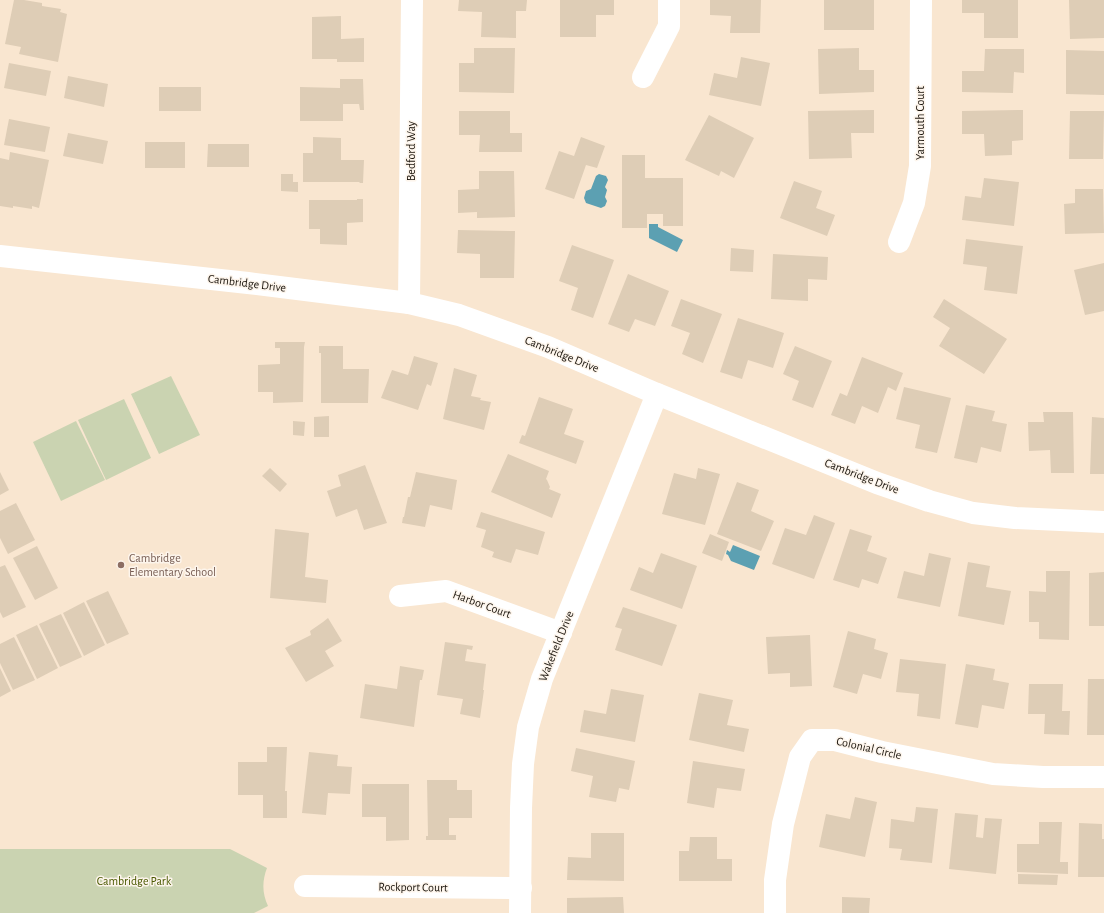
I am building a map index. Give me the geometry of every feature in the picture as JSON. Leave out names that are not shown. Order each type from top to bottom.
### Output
[{"type":"street","name":"Bedford Way","points":[[409,303],[412,0]]},
{"type":"street","points":[[643,76],[669,26],[669,0]]},
{"type":"street","name":"Yarmouth Court","points":[[899,242],[914,203],[920,166],[921,0]]},
{"type":"street","name":"Cambridge Drive","points":[[0,256],[240,282],[409,303],[459,315],[548,347],[657,394],[877,483],[929,501],[973,513],[1016,518],[1104,522]]},
{"type":"street","name":"Wakefield Drive","points":[[520,913],[520,808],[523,764],[528,727],[542,679],[657,394]]},
{"type":"street","name":"Harbor Court","points":[[400,596],[446,591],[561,634]]},
{"type":"street","name":"Colonial Circle","points":[[775,913],[775,880],[783,824],[800,757],[812,740],[835,740],[882,752],[993,774],[1043,777],[1104,777]]},
{"type":"street","name":"Rockport Court","points":[[305,886],[520,888]]},
{"type":"green space","points":[[171,376],[200,435],[159,454],[131,394]]},
{"type":"green space","points":[[124,399],[151,458],[106,480],[78,420]]},
{"type":"green space","points":[[76,421],[105,480],[61,501],[33,442]]},
{"type":"green space","name":"Cambridge Park","points":[[0,849],[230,849],[267,868],[263,887],[268,906],[254,913],[0,913]]},
{"type":"water","points":[[599,174],[606,176],[608,180],[605,187],[607,190],[605,197],[607,201],[605,206],[601,208],[586,203],[584,198],[586,191],[591,189],[596,176]]},
{"type":"water","points":[[649,224],[658,224],[658,227],[683,240],[677,252],[649,238]]},
{"type":"water","points":[[733,545],[760,556],[754,570],[731,561],[726,554],[727,550],[730,552]]},
{"type":"building","points":[[14,0],[42,3],[42,6],[61,9],[60,12],[67,14],[58,62],[19,54],[21,47],[5,44]]},
{"type":"building","points":[[459,0],[527,0],[526,11],[516,11],[516,38],[481,37],[482,12],[458,11]]},
{"type":"building","points":[[560,0],[614,0],[614,15],[596,15],[596,37],[560,37]]},
{"type":"building","points":[[710,0],[761,0],[760,33],[730,33],[731,16],[710,15]]},
{"type":"building","points":[[824,0],[874,0],[874,30],[824,30]]},
{"type":"building","points":[[962,0],[1018,0],[1018,38],[984,38],[984,13],[962,13]]},
{"type":"building","points":[[1069,0],[1104,0],[1104,38],[1070,39]]},
{"type":"building","points":[[341,16],[341,39],[364,38],[364,62],[337,62],[337,59],[312,59],[312,17]]},
{"type":"building","points":[[474,48],[515,48],[514,93],[459,92],[459,63],[474,63]]},
{"type":"building","points":[[859,48],[859,70],[874,70],[874,92],[819,94],[818,49]]},
{"type":"building","points":[[985,49],[1024,49],[1024,73],[1014,72],[1013,93],[962,92],[962,71],[984,71]]},
{"type":"building","points":[[1066,50],[1104,51],[1104,95],[1066,94]]},
{"type":"building","points":[[741,57],[770,63],[761,106],[709,95],[714,73],[737,78]]},
{"type":"building","points":[[9,63],[51,71],[46,96],[4,88]]},
{"type":"building","points":[[68,76],[108,84],[104,107],[64,98]]},
{"type":"building","points":[[340,79],[363,79],[364,110],[360,110],[359,104],[343,104],[343,121],[300,121],[300,87],[340,88]]},
{"type":"building","points":[[159,87],[201,87],[201,111],[159,111]]},
{"type":"building","points":[[874,110],[874,133],[851,133],[852,158],[809,159],[808,111]]},
{"type":"building","points":[[1023,110],[1023,140],[1012,141],[1012,155],[985,156],[984,134],[962,134],[962,111]]},
{"type":"building","points":[[459,111],[510,111],[510,133],[522,133],[522,152],[479,152],[480,135],[459,135]]},
{"type":"building","points":[[1070,111],[1104,111],[1103,159],[1069,159]]},
{"type":"building","points":[[709,115],[754,138],[734,178],[721,171],[719,176],[685,160]]},
{"type":"building","points":[[9,119],[50,127],[45,152],[4,145]]},
{"type":"building","points":[[68,133],[108,141],[103,164],[63,156]]},
{"type":"building","points":[[313,137],[341,138],[341,160],[364,160],[363,183],[303,182],[303,153],[313,153]]},
{"type":"building","points":[[581,137],[605,146],[597,168],[586,165],[574,199],[545,189],[559,151],[574,156]]},
{"type":"building","points":[[145,142],[185,142],[185,168],[145,168]]},
{"type":"building","points":[[208,144],[249,144],[249,167],[207,167]]},
{"type":"building","points":[[10,152],[49,160],[39,208],[32,206],[32,209],[13,206],[13,208],[0,206],[0,158],[9,160]]},
{"type":"building","points":[[622,155],[645,155],[645,178],[683,178],[683,226],[663,226],[663,214],[647,214],[647,228],[622,228]]},
{"type":"building","points":[[479,171],[514,171],[515,217],[477,218],[477,212],[458,213],[458,190],[479,189]]},
{"type":"building","points":[[281,174],[293,174],[293,182],[298,182],[298,192],[281,191]]},
{"type":"building","points":[[984,178],[1019,182],[1014,226],[962,220],[965,196],[981,198]]},
{"type":"building","points":[[794,181],[822,191],[816,208],[835,215],[827,236],[780,218]]},
{"type":"building","points":[[1075,189],[1103,189],[1104,233],[1065,234],[1064,204],[1075,203]]},
{"type":"building","points":[[363,199],[363,222],[347,223],[347,245],[320,244],[320,229],[309,229],[309,200]]},
{"type":"building","points":[[458,230],[515,231],[514,278],[480,278],[480,254],[457,253]]},
{"type":"building","points":[[966,239],[1023,246],[1017,294],[984,290],[987,267],[963,264]]},
{"type":"building","points":[[572,245],[614,260],[593,318],[571,310],[578,288],[559,281]]},
{"type":"building","points":[[731,248],[754,250],[753,272],[730,271]]},
{"type":"building","points":[[773,254],[828,257],[827,280],[808,279],[808,301],[771,299]]},
{"type":"building","points":[[1104,263],[1104,311],[1085,315],[1074,270]]},
{"type":"building","points":[[628,274],[669,291],[655,326],[635,319],[629,332],[608,324]]},
{"type":"building","points":[[681,299],[722,314],[703,363],[682,354],[690,333],[671,326]]},
{"type":"building","points":[[944,299],[1007,339],[984,374],[939,346],[950,328],[933,317]]},
{"type":"building","points":[[738,318],[784,333],[773,368],[748,360],[742,379],[720,372]]},
{"type":"building","points":[[275,342],[305,342],[303,402],[273,403],[273,392],[258,392],[258,365],[280,364],[280,348],[275,348]]},
{"type":"building","points":[[319,346],[343,346],[343,369],[369,369],[368,403],[321,403],[321,353],[319,353]]},
{"type":"building","points":[[795,346],[832,361],[813,408],[792,400],[799,381],[783,374]]},
{"type":"building","points":[[414,356],[438,363],[431,386],[427,384],[418,410],[381,398],[392,370],[408,375]]},
{"type":"building","points":[[862,357],[903,373],[896,391],[888,387],[878,413],[862,406],[855,424],[831,415],[840,393],[847,396]]},
{"type":"building","points":[[454,368],[477,375],[471,396],[481,398],[480,400],[491,402],[484,430],[443,419]]},
{"type":"building","points":[[904,387],[951,398],[937,453],[915,448],[920,425],[896,419]]},
{"type":"building","points":[[539,397],[573,409],[564,434],[584,441],[576,464],[519,443],[522,435],[525,436]]},
{"type":"building","points":[[966,405],[995,411],[992,421],[1007,424],[1001,452],[981,447],[977,463],[954,458]]},
{"type":"building","points":[[1043,412],[1073,412],[1074,473],[1051,473],[1050,450],[1029,451],[1028,422],[1044,422]]},
{"type":"building","points":[[329,416],[329,437],[314,437],[314,417]]},
{"type":"building","points":[[1092,417],[1104,418],[1104,474],[1090,474]]},
{"type":"building","points":[[293,421],[305,422],[304,436],[293,435]]},
{"type":"building","points":[[508,454],[549,471],[546,479],[550,487],[549,489],[561,494],[552,518],[491,492]]},
{"type":"building","points":[[365,465],[387,523],[364,530],[357,509],[336,517],[327,491],[341,486],[338,475]]},
{"type":"building","points":[[270,468],[287,484],[280,492],[262,476]]},
{"type":"building","points":[[698,468],[720,474],[705,525],[662,514],[674,473],[696,479]]},
{"type":"building","points":[[0,472],[9,490],[0,495]]},
{"type":"building","points":[[416,472],[457,480],[452,510],[430,505],[425,527],[402,523]]},
{"type":"building","points":[[737,482],[759,490],[751,511],[774,521],[761,551],[717,534]]},
{"type":"building","points":[[16,503],[35,540],[8,554],[0,538],[0,511]]},
{"type":"building","points":[[481,512],[545,532],[538,555],[516,549],[511,563],[492,557],[494,552],[481,547],[486,530],[476,527]]},
{"type":"building","points":[[814,515],[835,523],[814,579],[772,564],[785,528],[806,535]]},
{"type":"building","points":[[275,529],[309,533],[305,577],[328,580],[326,603],[270,598]]},
{"type":"building","points":[[850,529],[872,536],[867,551],[887,558],[878,584],[862,579],[859,588],[833,580]]},
{"type":"building","points":[[710,534],[729,542],[722,561],[702,553]]},
{"type":"building","points":[[37,546],[58,588],[35,600],[13,558]]},
{"type":"building","points":[[661,553],[697,566],[682,609],[630,590],[639,567],[653,573]]},
{"type":"building","points":[[929,553],[951,558],[940,607],[897,598],[904,571],[924,576]]},
{"type":"building","points":[[968,562],[990,566],[986,587],[1011,591],[1004,625],[958,616]]},
{"type":"building","points":[[5,565],[26,607],[3,618],[0,612],[0,567]]},
{"type":"building","points":[[1046,571],[1070,571],[1069,640],[1039,639],[1039,622],[1029,622],[1029,591],[1046,592]]},
{"type":"building","points":[[1104,572],[1104,626],[1089,626],[1089,573]]},
{"type":"building","points":[[108,591],[129,634],[107,644],[86,601]]},
{"type":"building","points":[[84,602],[105,645],[84,656],[63,613]]},
{"type":"building","points":[[623,607],[677,625],[662,666],[615,650],[622,629],[615,627]]},
{"type":"building","points":[[61,614],[82,657],[60,667],[39,624]]},
{"type":"building","points":[[328,618],[342,641],[325,651],[334,666],[306,682],[285,648],[311,635],[310,631]]},
{"type":"building","points":[[37,625],[58,668],[37,679],[16,635]]},
{"type":"building","points":[[848,631],[876,639],[874,649],[888,653],[881,679],[863,674],[857,694],[833,687]]},
{"type":"building","points":[[810,635],[812,686],[790,687],[790,673],[768,674],[766,637]]},
{"type":"building","points":[[14,637],[35,680],[13,690],[0,663],[0,644]]},
{"type":"building","points":[[445,642],[473,646],[472,650],[467,649],[465,661],[486,664],[480,718],[460,714],[463,699],[437,695]]},
{"type":"building","points":[[900,659],[946,664],[940,719],[917,716],[919,694],[896,692]]},
{"type":"building","points":[[966,664],[995,669],[993,680],[1009,683],[1004,709],[982,705],[978,728],[955,724]]},
{"type":"building","points":[[400,666],[424,670],[422,680],[420,680],[414,727],[360,718],[365,684],[397,689]]},
{"type":"building","points":[[0,668],[11,691],[0,697]]},
{"type":"building","points":[[1088,679],[1104,679],[1104,735],[1087,735]]},
{"type":"building","points":[[1029,684],[1063,684],[1062,711],[1070,711],[1069,735],[1044,734],[1045,714],[1028,714]]},
{"type":"building","points":[[611,689],[644,695],[635,742],[580,732],[584,710],[606,714]]},
{"type":"building","points":[[699,693],[733,700],[727,725],[749,729],[744,752],[689,740]]},
{"type":"building","points":[[267,747],[287,747],[285,791],[287,791],[287,818],[263,818],[263,795],[238,795],[238,762],[267,762]]},
{"type":"building","points":[[576,748],[635,761],[629,790],[619,788],[616,802],[589,797],[593,776],[571,771]]},
{"type":"building","points":[[309,752],[338,755],[337,766],[352,767],[350,794],[328,793],[326,815],[302,813]]},
{"type":"building","points":[[693,761],[745,769],[741,791],[717,788],[714,808],[687,803]]},
{"type":"building","points":[[427,780],[457,780],[457,790],[472,790],[472,818],[449,818],[449,835],[456,835],[456,840],[426,840],[426,836],[428,836]]},
{"type":"building","points":[[362,784],[409,784],[409,840],[386,841],[386,817],[362,817]]},
{"type":"building","points":[[855,797],[877,802],[865,857],[819,847],[826,814],[850,819]]},
{"type":"building","points":[[916,807],[938,809],[932,863],[900,860],[902,849],[889,848],[891,819],[914,822]]},
{"type":"building","points":[[955,813],[978,815],[976,837],[983,838],[985,818],[1002,819],[996,874],[949,869]]},
{"type":"building","points":[[1039,822],[1062,822],[1060,862],[1068,862],[1068,874],[1017,872],[1017,844],[1039,844]]},
{"type":"building","points":[[1079,823],[1102,824],[1102,839],[1104,839],[1104,877],[1078,877]]},
{"type":"building","points":[[591,833],[624,833],[624,881],[567,880],[568,857],[591,858]]},
{"type":"building","points":[[690,837],[717,837],[717,859],[732,859],[732,881],[679,881],[679,851],[689,851]]},
{"type":"building","points":[[1018,874],[1058,875],[1057,885],[1018,884]]},
{"type":"building","points":[[623,897],[624,913],[567,913],[567,898]]},
{"type":"building","points":[[842,897],[870,898],[869,913],[842,913]]},
{"type":"place","name":"Cambridge Elementary School","points":[[121,565]]}]
